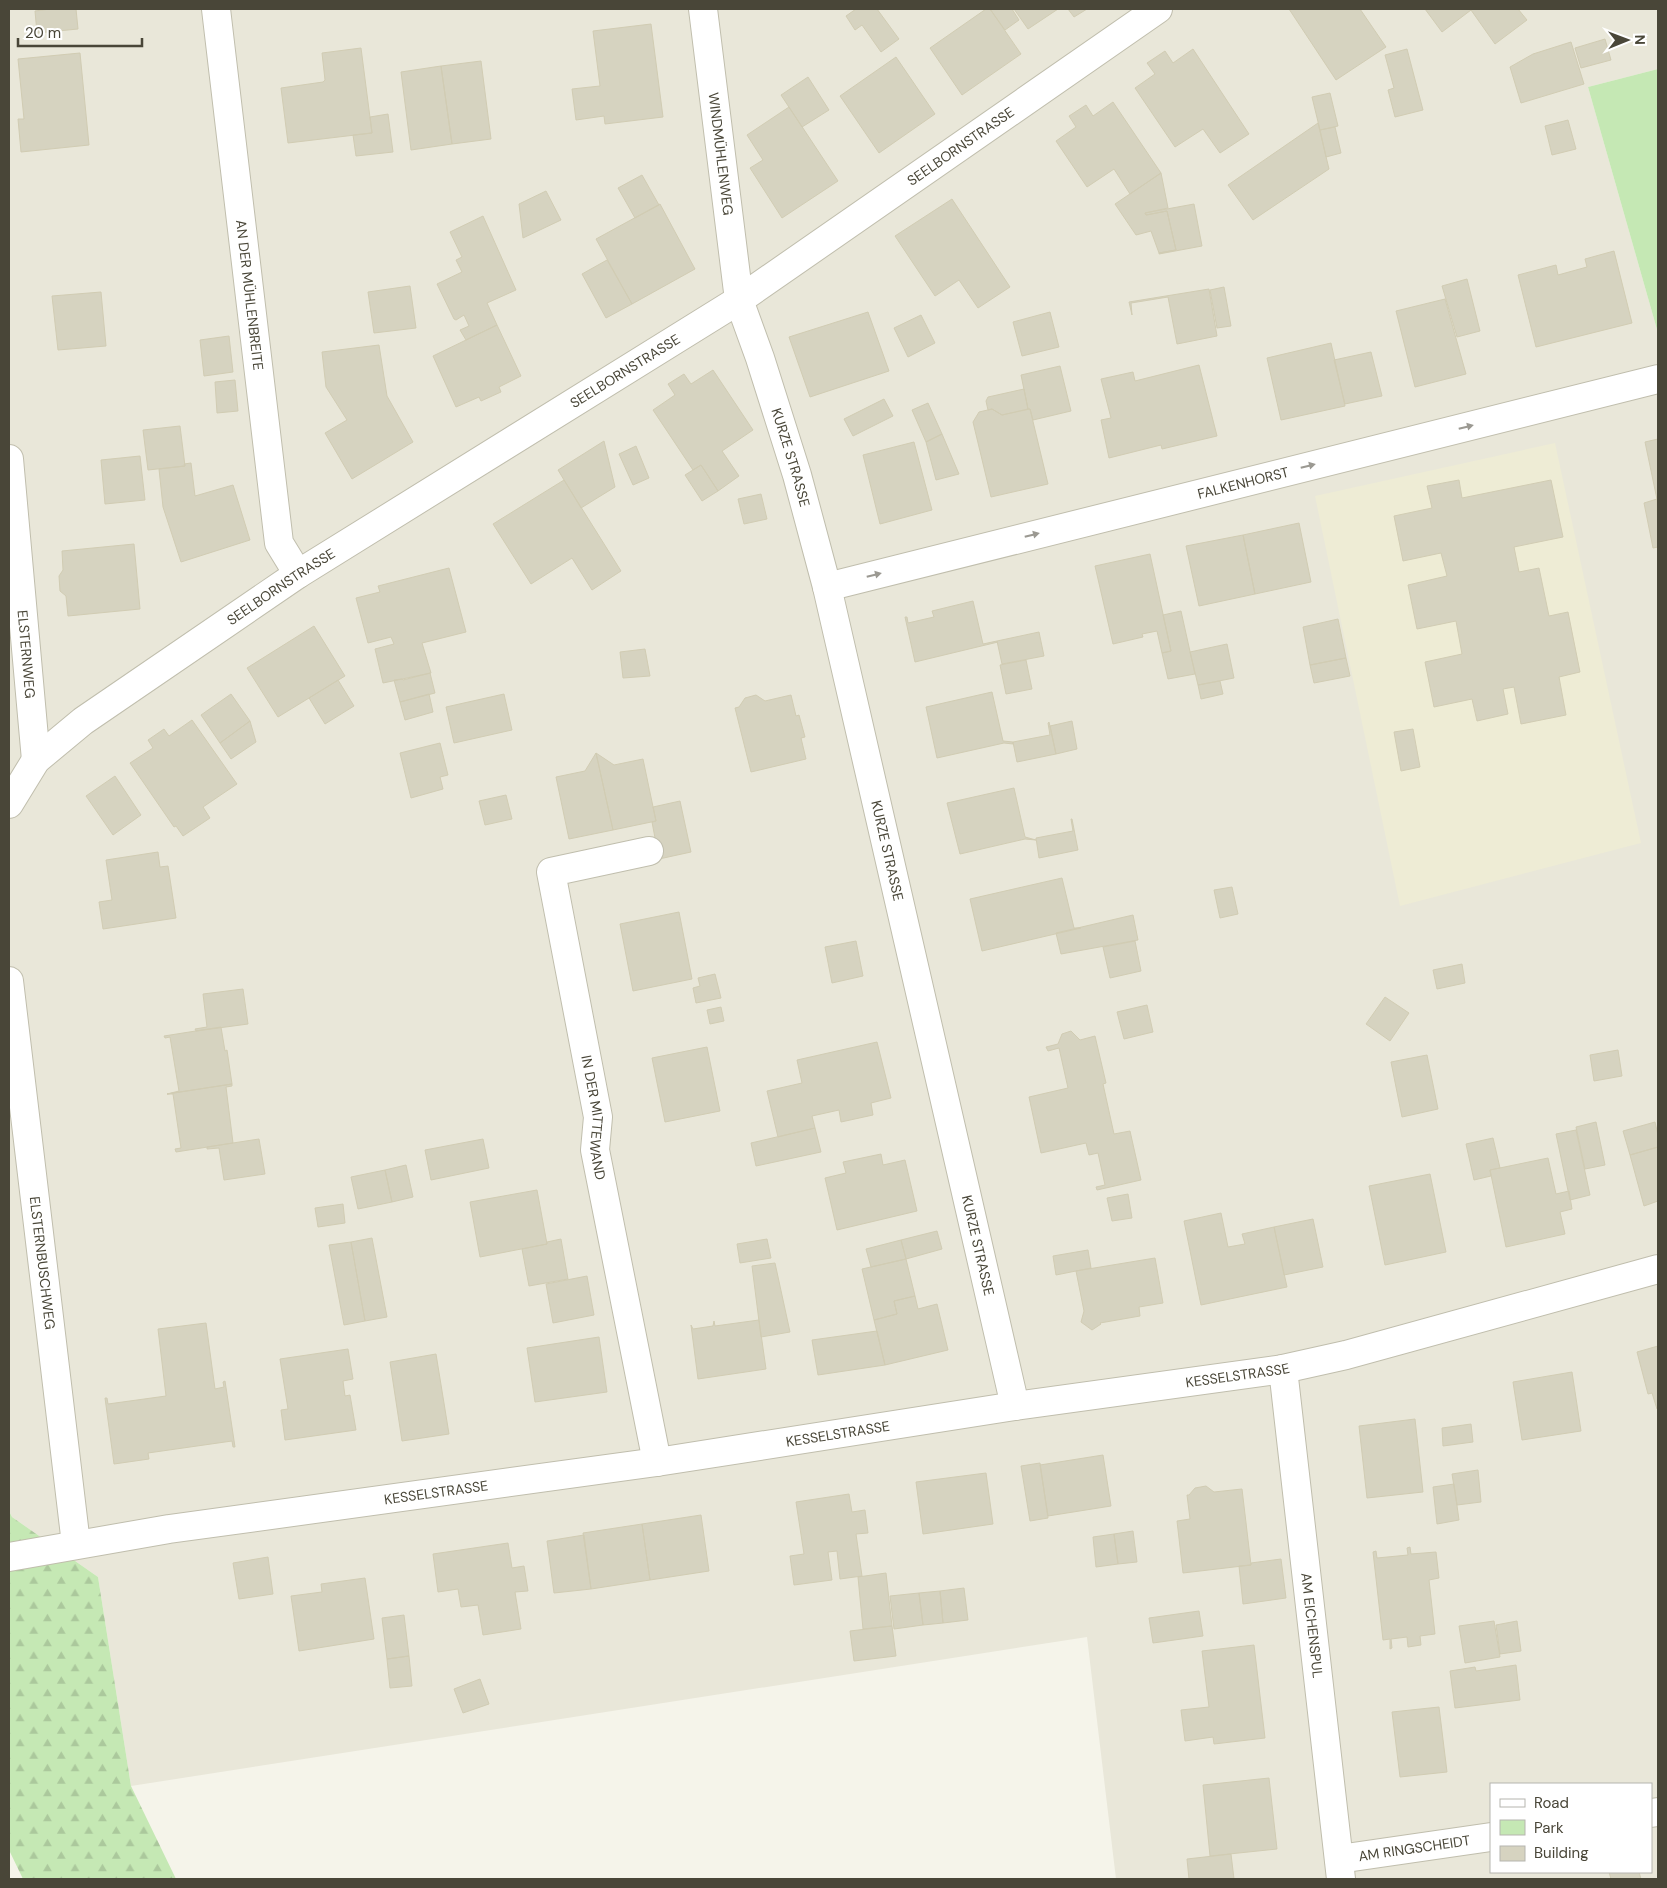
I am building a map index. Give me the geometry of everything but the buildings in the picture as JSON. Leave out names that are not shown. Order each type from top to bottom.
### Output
[{"type":"street","name":"AN DER MÜHLENBREITE","points":[[218,9],[279,543],[298,574]]},
{"type":"street","name":"WINDMÜHLENWEG","points":[[703,9],[739,300]]},
{"type":"street","name":"SEELBORNSTRASSE","points":[[36,760],[82,720],[298,574],[739,300],[1158,9]]},
{"type":"street","name":"KURZE STRASSE","points":[[739,300],[760,358],[797,475],[827,587],[1015,1406]]},
{"type":"street","name":"FALKENHORST","points":[[827,587],[1658,379]]},
{"type":"street","name":"ELSTERNWEG","points":[[9,459],[36,760]]},
{"type":"street","points":[[9,804],[36,760]]},
{"type":"street","name":"IN DER MITTEWAND","points":[[649,851],[551,872],[598,1117],[596,1150],[656,1462]]},
{"type":"street","name":"ELSTERNBUSCHWEG","points":[[9,981],[76,1544]]},
{"type":"street","name":"KESSELSTRASSE","points":[[9,1557],[169,1529],[656,1462],[1015,1406],[1283,1369],[1346,1355],[1658,1269]]},
{"type":"street","name":"AM EICHENSPUL","points":[[1283,1369],[1340,1869]]},
{"type":"street","name":"AM RINGSCHEIDT","points":[[1340,1869],[1490,1836]]},
{"type":"shaded area","points":[[9,9],[1658,9],[1658,69],[1588,87],[1658,333],[1658,1879],[1116,1879],[1087,1637],[131,1786],[98,1577],[12,1517],[9,1511]]},
{"type":"shaded area","points":[[1555,443],[1641,843],[1400,906],[1315,496]]},
{"type":"green space","points":[[1658,69],[1658,333],[1588,87]]},
{"type":"green space","points":[[9,1511],[12,1517],[98,1577],[131,1786],[176,1879],[23,1879],[9,1850]]}]
